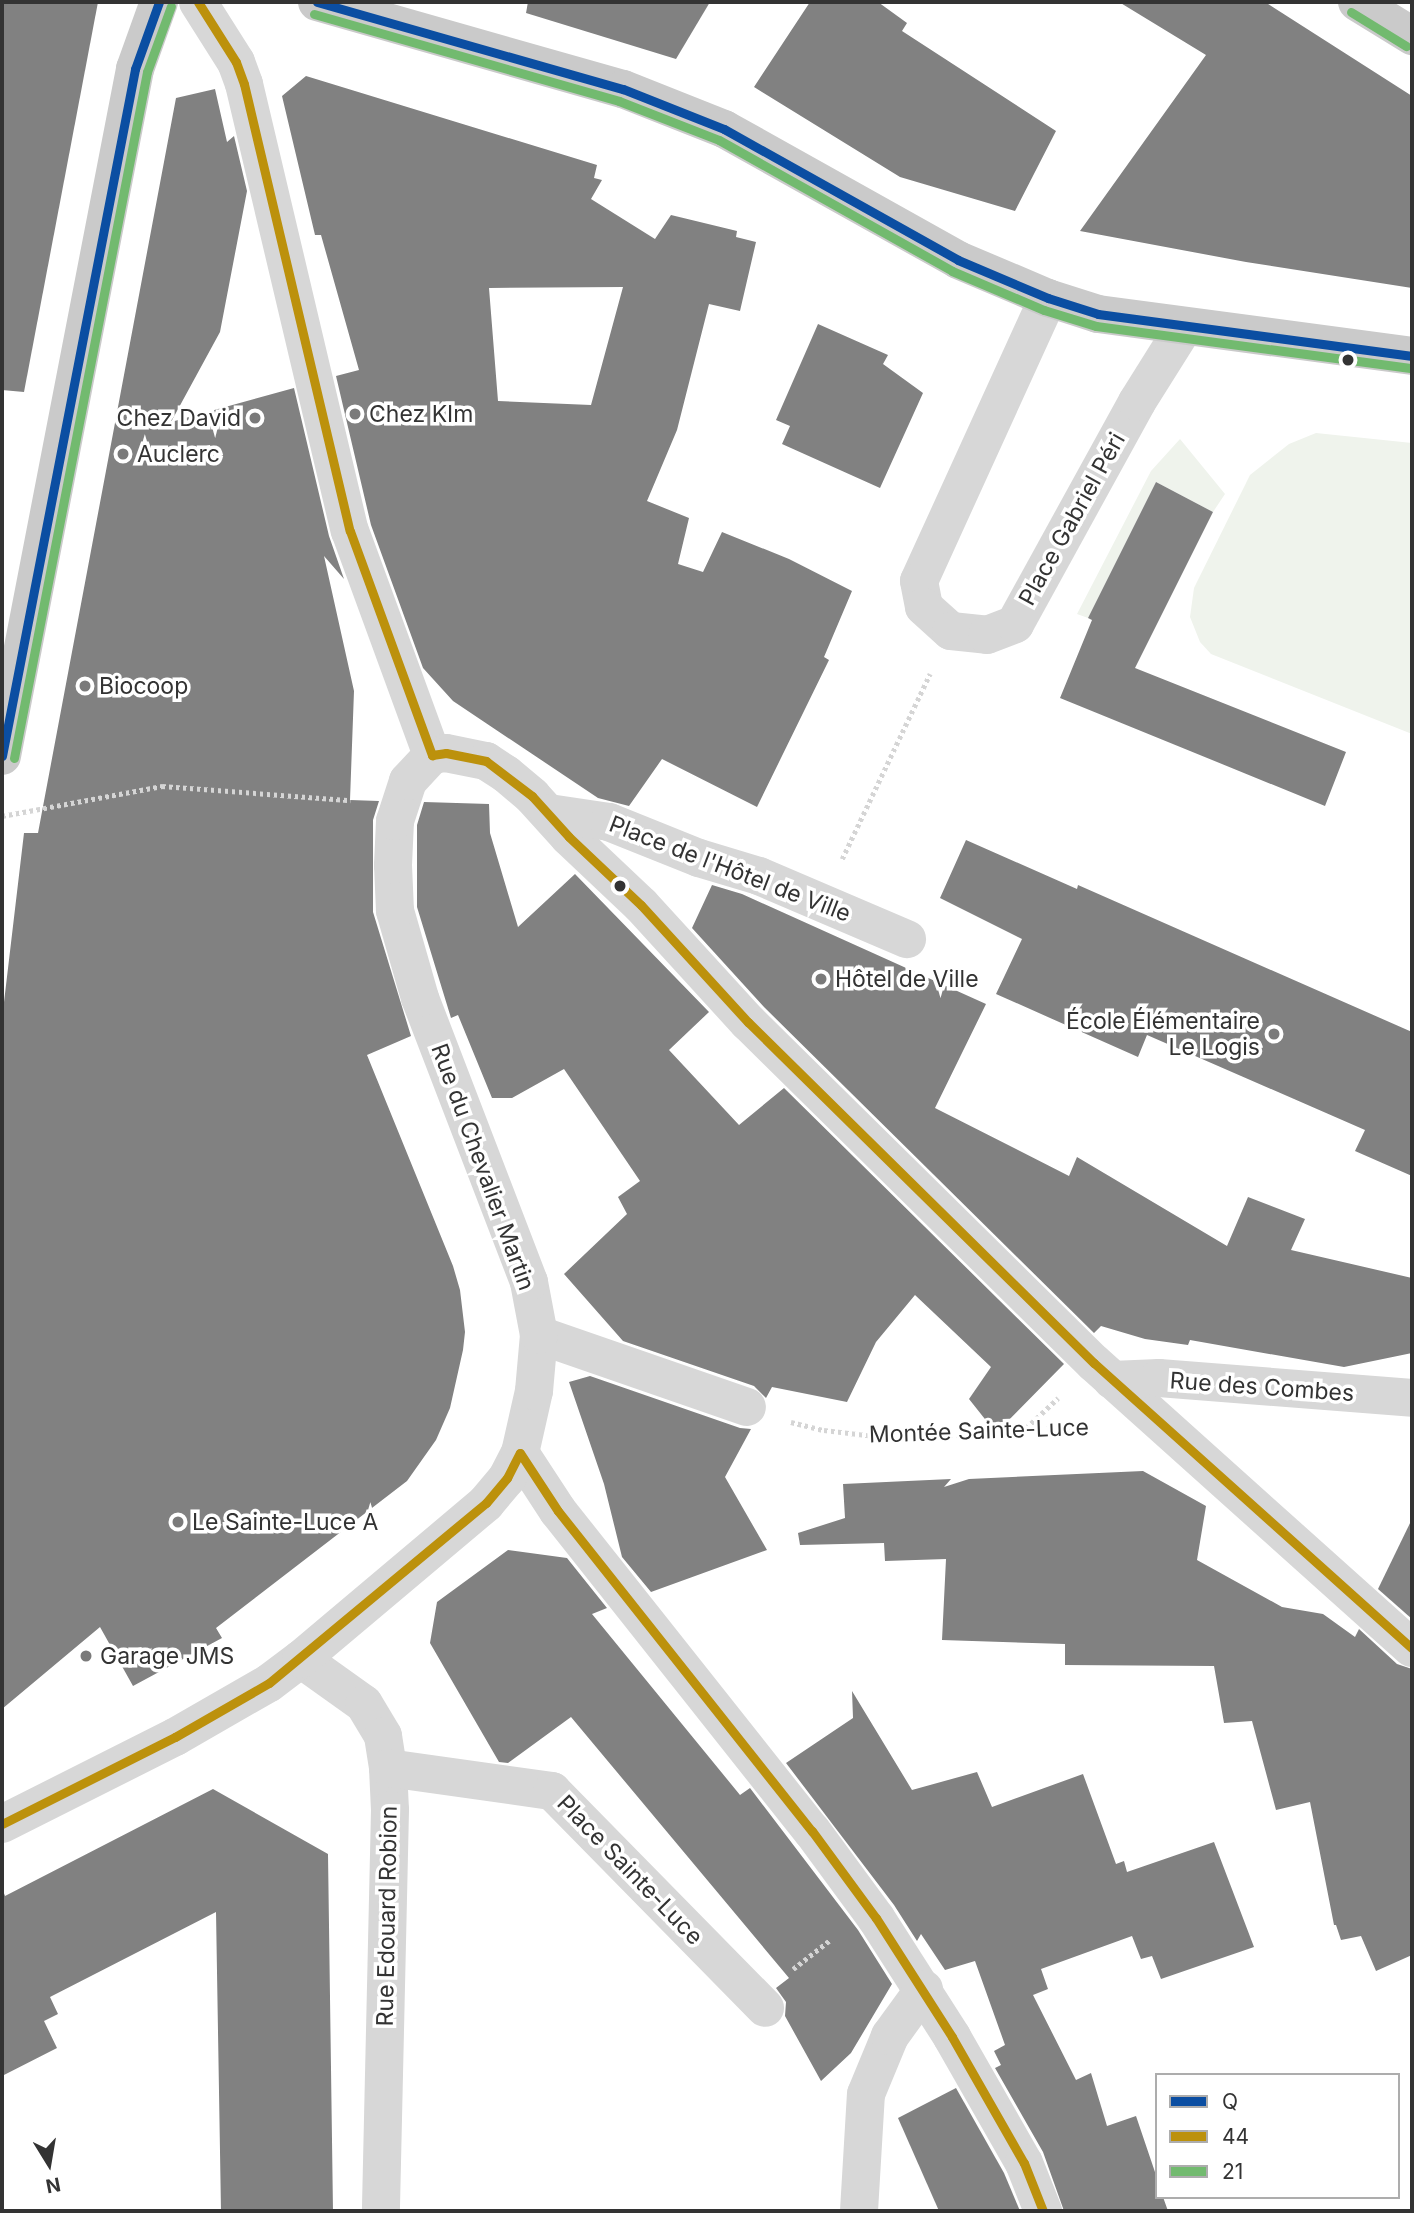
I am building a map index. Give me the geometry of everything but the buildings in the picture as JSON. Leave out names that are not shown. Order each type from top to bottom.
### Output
[{"type":"main road","points":[[2,756],[135,69],[159,2]]},
{"type":"main road","points":[[317,2],[623,89],[724,129],[958,260],[1048,298],[1098,314],[1412,356]]},
{"type":"main road","points":[[1357,2],[1412,36]]},
{"type":"street","points":[[198,2],[236,62],[244,84],[350,531],[432,755],[446,753],[486,761],[506,774],[549,813],[569,837],[641,905],[748,1022],[1112,1380],[1412,1648]]},
{"type":"street","name":"Place Gabriel Péri","points":[[1048,298],[919,581],[924,607],[951,631],[987,635],[1015,624],[1137,402],[1184,327]]},
{"type":"street","name":"Rue du Chevalier Martin","points":[[2,1824],[185,1732],[269,1683],[486,1503],[507,1478],[520,1453],[534,1391],[539,1335],[529,1282],[420,998],[395,911],[393,865],[400,803],[414,772],[432,755]]},
{"type":"street","name":"Place de l'Hôtel de Ville","points":[[549,813],[609,822],[699,858],[760,876],[907,939]]},
{"type":"street","points":[[539,1335],[747,1407]]},
{"type":"street","name":"Rue des Combes","points":[[1112,1380],[1159,1378],[1412,1398]]},
{"type":"street","points":[[520,1453],[558,1511],[812,1831],[870,1909],[924,1989],[1024,2163],[1044,2211]]},
{"type":"street","name":"Rue Edouard Robion","points":[[301,1659],[364,1704],[383,1736],[388,1768],[390,1810],[381,2211]]},
{"type":"street","name":"Place Sainte-Luce","points":[[388,1768],[552,1791],[760,2003]]},
{"type":"street","points":[[859,2211],[866,2094],[890,2036],[924,1989]]},
{"type":"path","points":[[821,900],[923,689]]},
{"type":"path","points":[[2,816],[162,786],[400,803]]},
{"type":"path","name":"Montée Sainte-Luce","points":[[747,1407],[765,1415],[824,1430],[900,1438],[1069,1425],[1096,1427]]},
{"type":"path","points":[[760,2003],[870,1909]]},
{"type":"shaded area","points":[[1316,433],[1412,443],[1412,734],[1211,654],[1200,642],[1190,617],[1194,588],[1250,475],[1289,444]]},
{"type":"shaded area","points":[[1180,439],[1225,494],[1213,512],[1156,482],[1088,618],[1077,614],[1151,471]]},
{"type":"transit line","name":"Q","points":[[2,756],[135,69],[159,2]]},
{"type":"transit line","name":"44","points":[[198,2],[236,62],[244,84],[350,531],[432,755],[446,753],[486,761],[532,796],[569,837],[641,905],[748,1022],[1094,1363],[1412,1648]]},
{"type":"transit line","name":"Q","points":[[317,2],[623,89],[724,129],[958,260],[1048,298],[1098,314],[1412,356]]},
{"type":"transit line","name":"21","points":[[14,758],[147,72],[171,6]]},
{"type":"transit line","name":"21","points":[[1351,12],[1406,46]]},
{"type":"transit line","name":"21","points":[[314,14],[619,101],[719,140],[952,271],[1044,310],[1096,326],[1410,368]]},
{"type":"transit line","name":"44","points":[[2,1824],[175,1737],[269,1683],[486,1503],[507,1478],[520,1453],[558,1511],[812,1831],[876,1918],[952,2037],[1024,2163],[1043,2211]]},
{"type":"place","name":"Chez KIm","points":[[355,414]]},
{"type":"place","name":"Chez David","points":[[255,418]]},
{"type":"place","name":"Auclerc","points":[[123,454]]},
{"type":"place","name":"Biocoop","points":[[85,686]]},
{"type":"place","name":"Hôtel de Ville","points":[[821,979]]},
{"type":"place","name":"École Élémentaire Le Logis","points":[[1274,1034]]},
{"type":"place","name":"Le Sainte-Luce A","points":[[178,1522]]},
{"type":"place","name":"Garage JMS","points":[[86,1656]]}]
